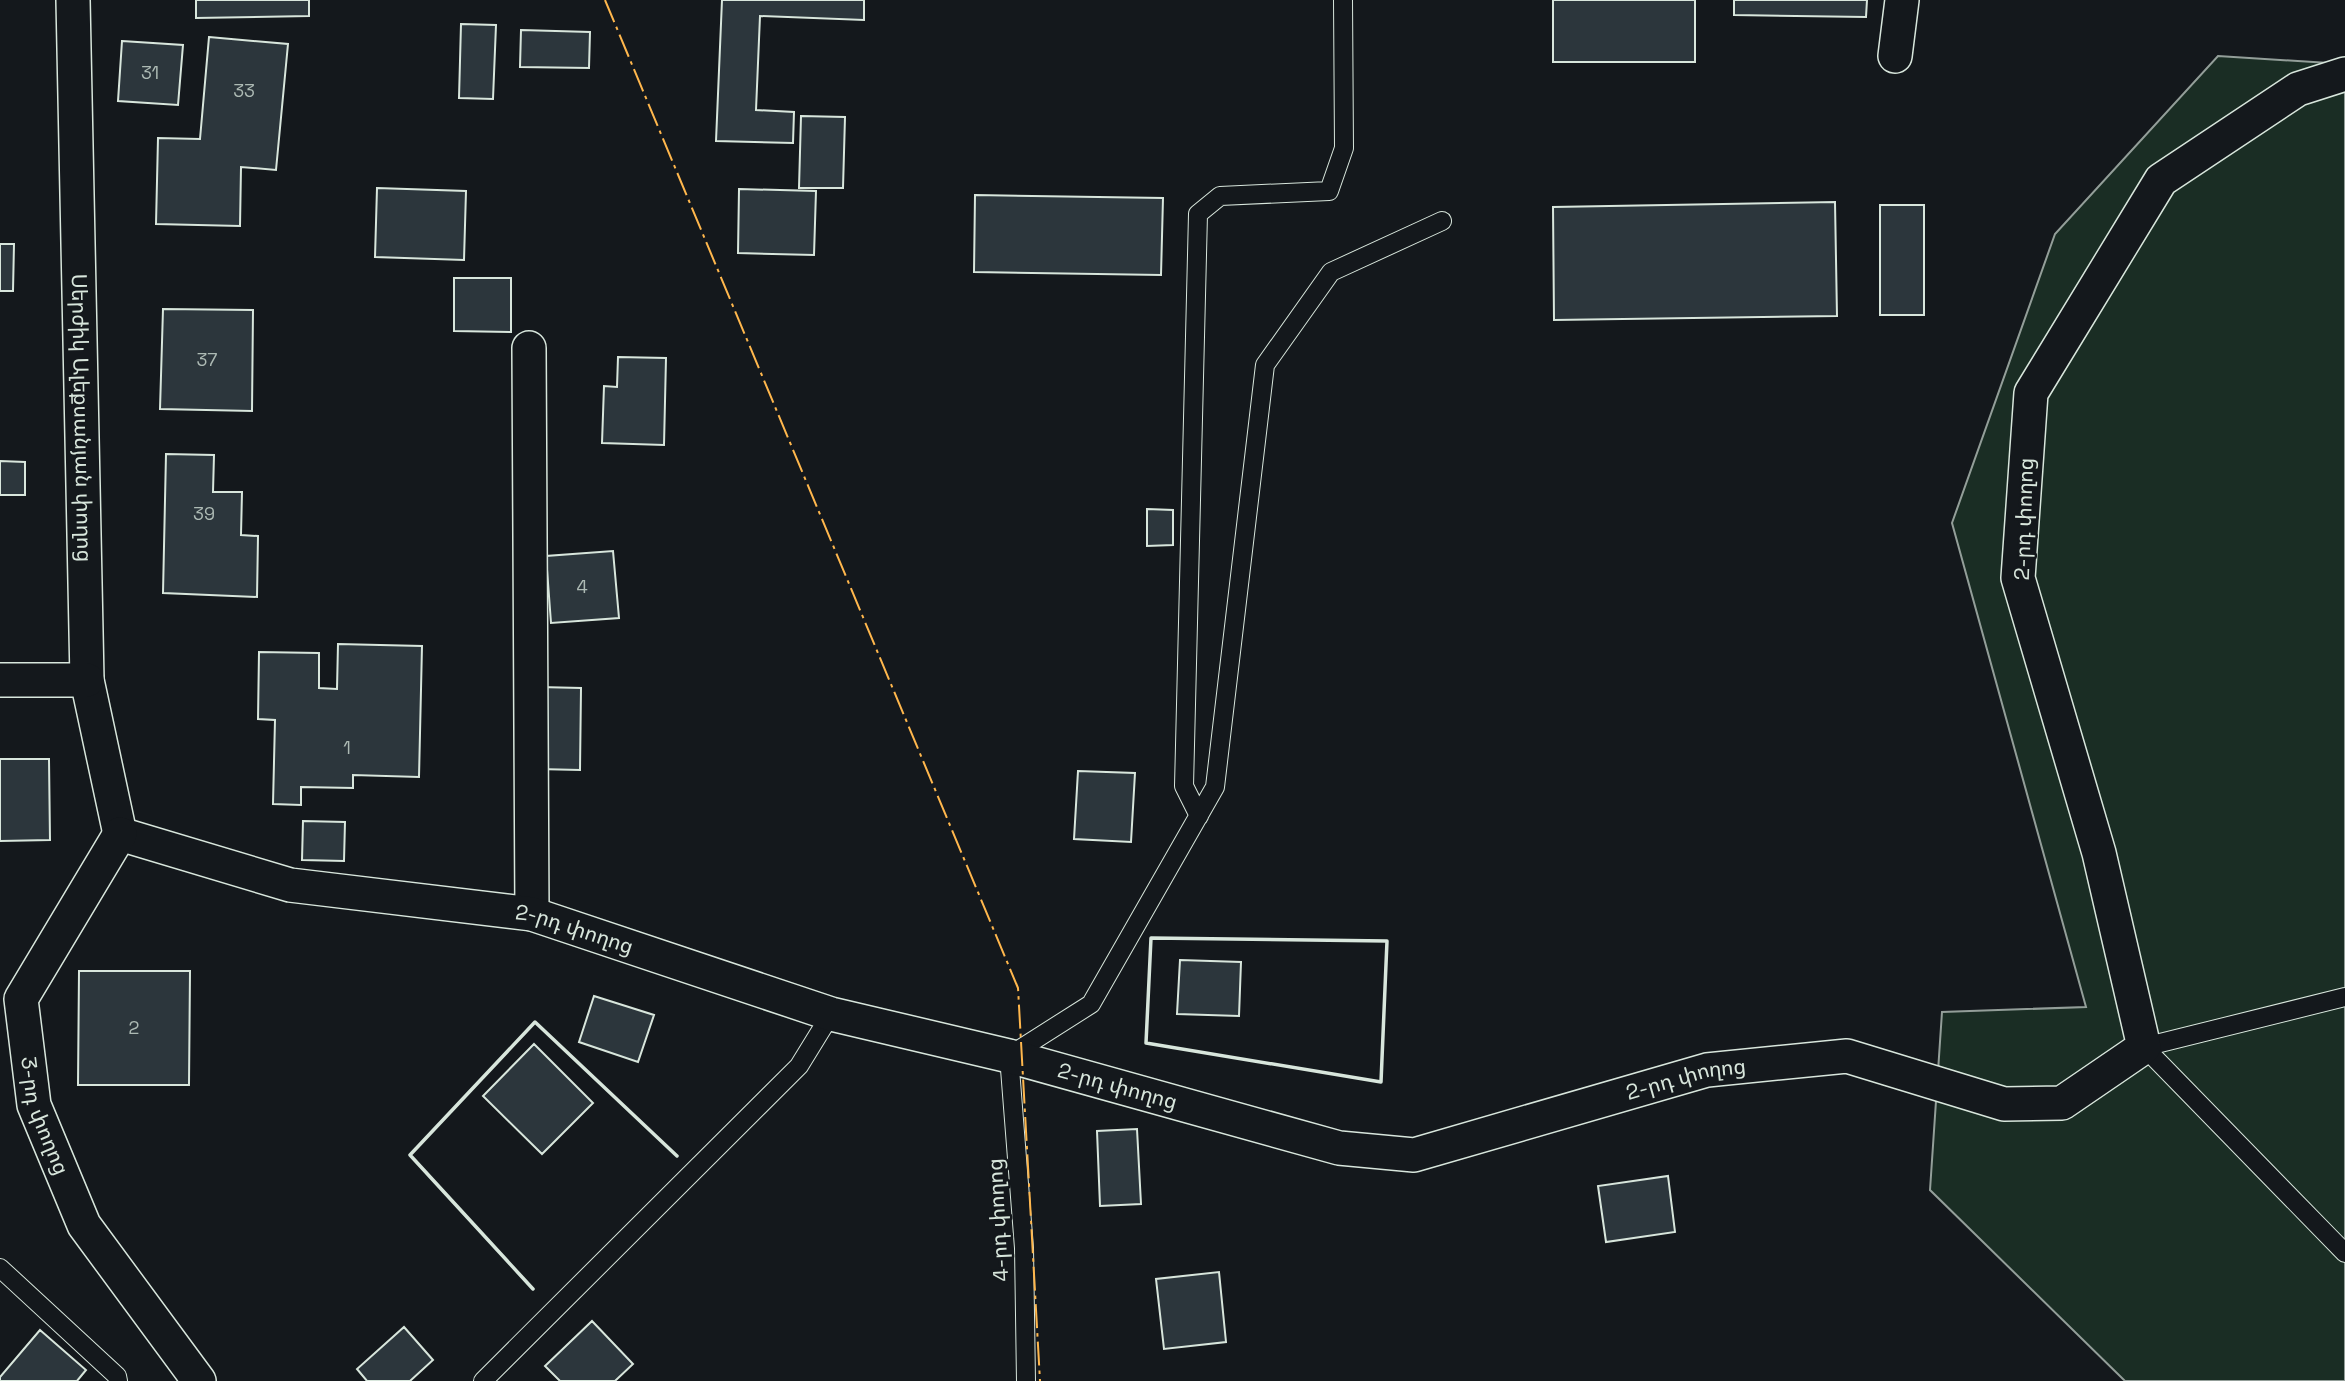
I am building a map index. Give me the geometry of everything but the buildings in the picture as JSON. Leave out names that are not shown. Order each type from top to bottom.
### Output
[{"type":"street","name":"Սերժիկ Ալեքսանյան փողոց","points":[[73,0],[87,680],[120,834]]},
{"type":"street","points":[[1895,56],[1902,0]]},
{"type":"street","name":"2-րդ փողոց","points":[[120,834],[290,885],[532,914],[831,1014],[1009,1056],[1339,1148],[1414,1155],[1707,1070],[1847,1056],[2004,1104],[2062,1103],[2144,1047],[2099,853],[2018,579],[2031,393],[2161,180],[2298,89],[2345,74]]},
{"type":"street","points":[[529,348],[532,914]]},
{"type":"street","points":[[0,680],[87,680]]},
{"type":"street","name":"3-րդ փողոց","points":[[120,834],[21,999],[34,1105],[84,1224],[199,1381]]},
{"type":"lane","points":[[1199,816],[1184,786],[1198,214],[1220,196],[1329,191],[1345,148],[1343,0]]},
{"type":"lane","points":[[1009,1056],[1091,1004],[1215,787],[1265,365],[1331,272],[1442,221]]},
{"type":"lane","points":[[2144,1047],[2345,998]]},
{"type":"lane","points":[[483,1381],[799,1066],[831,1014]]},
{"type":"lane","points":[[2144,1047],[2345,1253]]},
{"type":"lane","name":"4-րդ փողոց","points":[[1009,1056],[1024,1248],[1027,1381]]},
{"type":"lane","points":[[0,1268],[117,1376],[118,1381]]},
{"type":"green space","points":[[2218,56],[2345,64],[2345,1381],[2125,1381],[1930,1190],[1942,1012],[2086,1007],[1952,523],[2055,234]]},
{"type":"wall","points":[[1151,938],[1387,941],[1381,1082],[1146,1043],[1151,938]]},
{"type":"wall","points":[[533,1289],[410,1155],[535,1022],[677,1156]]},
{"type":"power","points":[[605,0],[1018,988],[1040,1381]]}]
